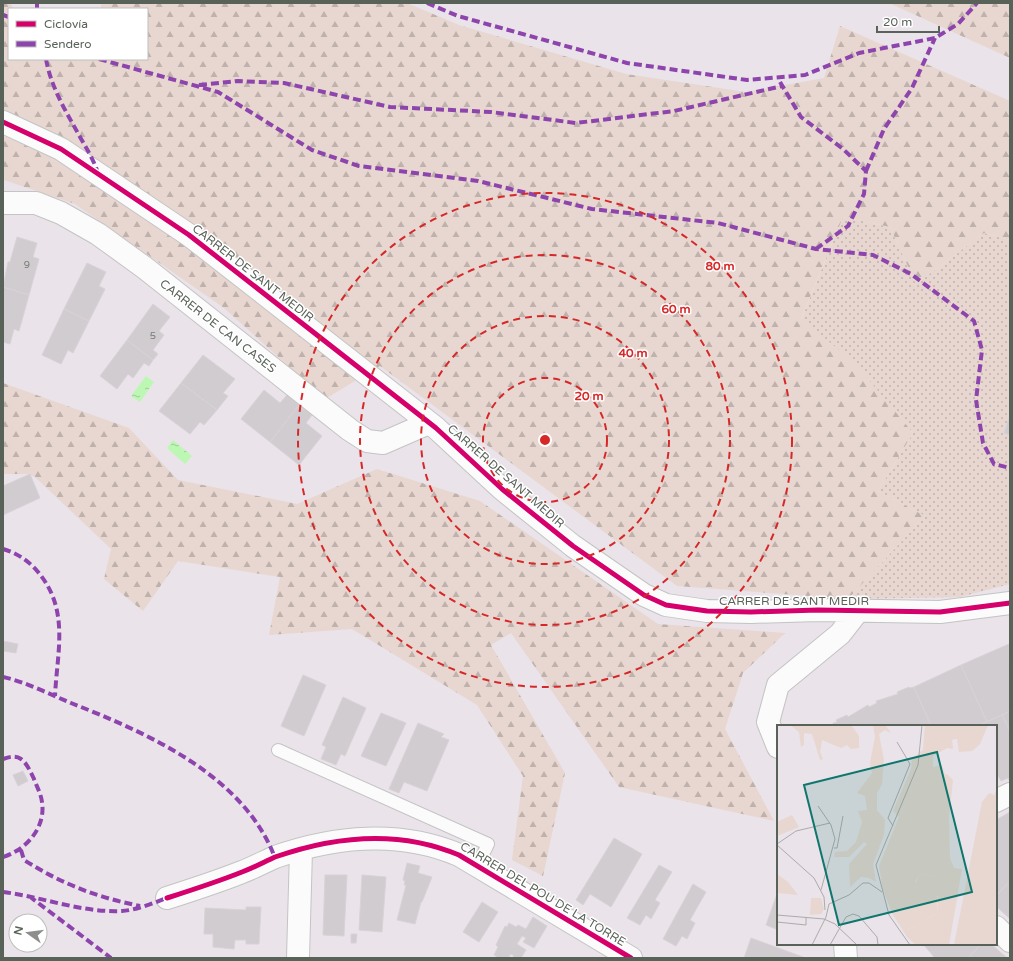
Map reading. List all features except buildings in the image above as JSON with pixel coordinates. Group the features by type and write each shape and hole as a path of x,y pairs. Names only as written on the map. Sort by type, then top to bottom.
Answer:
{"street":[{"name":"CARRER DE SANT MEDIR","path":"3,122 61,149 189,234 428,423 502,489 573,546 644,595 666,605 708,611 940,612 1010,603"},
{"name":"CARRER DE CAN CASES","path":"3,203 36,203 61,214 98,234 145,268 350,430 367,441 383,443 428,423"},
{"path":"777,744 768,722 778,685 840,634 858,611"},
{"path":"997,800 1010,794"},
{"name":"CARRER DEL POU DE LA TORRE","path":"167,898 242,872 275,858 301,850 336,841 365,838 396,838 442,848 478,865 631,958"},
{"path":"298,958 301,850"},
{"path":"997,928 1010,941"},
{"path":"845,945 846,958"}],"lane":[{"path":"278,750 488,844 478,865"}],"green space":[{"path":"3,3 11,3 13,8 8,8 8,60 148,60 148,8 101,8 101,3 407,3 459,25 626,74 746,92 824,78 840,26 1010,101 1010,240 984,233 916,284 890,227 843,217 801,319 854,362 913,433 878,491 925,516 848,599 677,586 380,366 325,399 224,308 75,204 4,180"},
{"path":"889,3 1010,3 1010,58"},
{"path":"843,217 890,227 916,284 984,233 1010,240 1010,584 960,597 848,599 925,516 878,491 913,433 801,320"},
{"path":"3,383 129,428 178,480 297,504 377,469 480,501 658,624 785,633 743,673 725,729 774,821 619,787 511,633 491,645 565,773 543,876 512,860 523,776 477,705 352,629 269,635 280,577 178,561 143,611 104,579 111,549 35,477 29,474 3,474"}],"water":[{"path":"146,376 154,382 140,402 131,396"},
{"path":"173,440 192,456 185,464 167,448"}],"marked path":[{"path":"37,3 37,8"},
{"path":"427,3 458,16 627,63 747,80 805,75 859,53 935,38 958,24 977,3"},
{"path":"3,15 8,17"},
{"path":"866,171 884,129 912,88 935,38"},
{"path":"46,60 51,79 59,98 92,158 98,173"},
{"path":"103,60 218,92 312,150 359,166 478,181 592,209 718,223 816,249 873,255 911,274 974,321 982,350 976,400 983,443 994,464 1010,468"},
{"path":"199,85 238,81 284,83 390,107 491,112 576,123 674,111 782,86"},
{"path":"780,82 801,117 843,149 866,171 864,194 848,226 816,249"},
{"path":"3,549 18,555 27,561 38,572 48,586 54,601 58,616 59,632 55,696"},
{"path":"3,677 29,685 131,728 161,743 190,761 217,780 241,803 260,829 275,858"},
{"path":"3,759 16,757 25,763 32,774 42,802 41,821 33,837 19,849 3,857"},
{"path":"21,850 24,860 66,883 94,894 140,906"},
{"path":"3,892 92,910 107,911 133,909 167,898"},
{"path":"29,896 111,958"}],"cycle path":[{"path":"3,122 61,149 189,235 436,428 502,489 573,546 644,595 666,605 707,611 751,612 818,610 940,612 1010,603"},
{"path":"167,898 233,876 275,857 298,850 321,844 344,841 391,839 437,847 459,855 631,958"}]}
